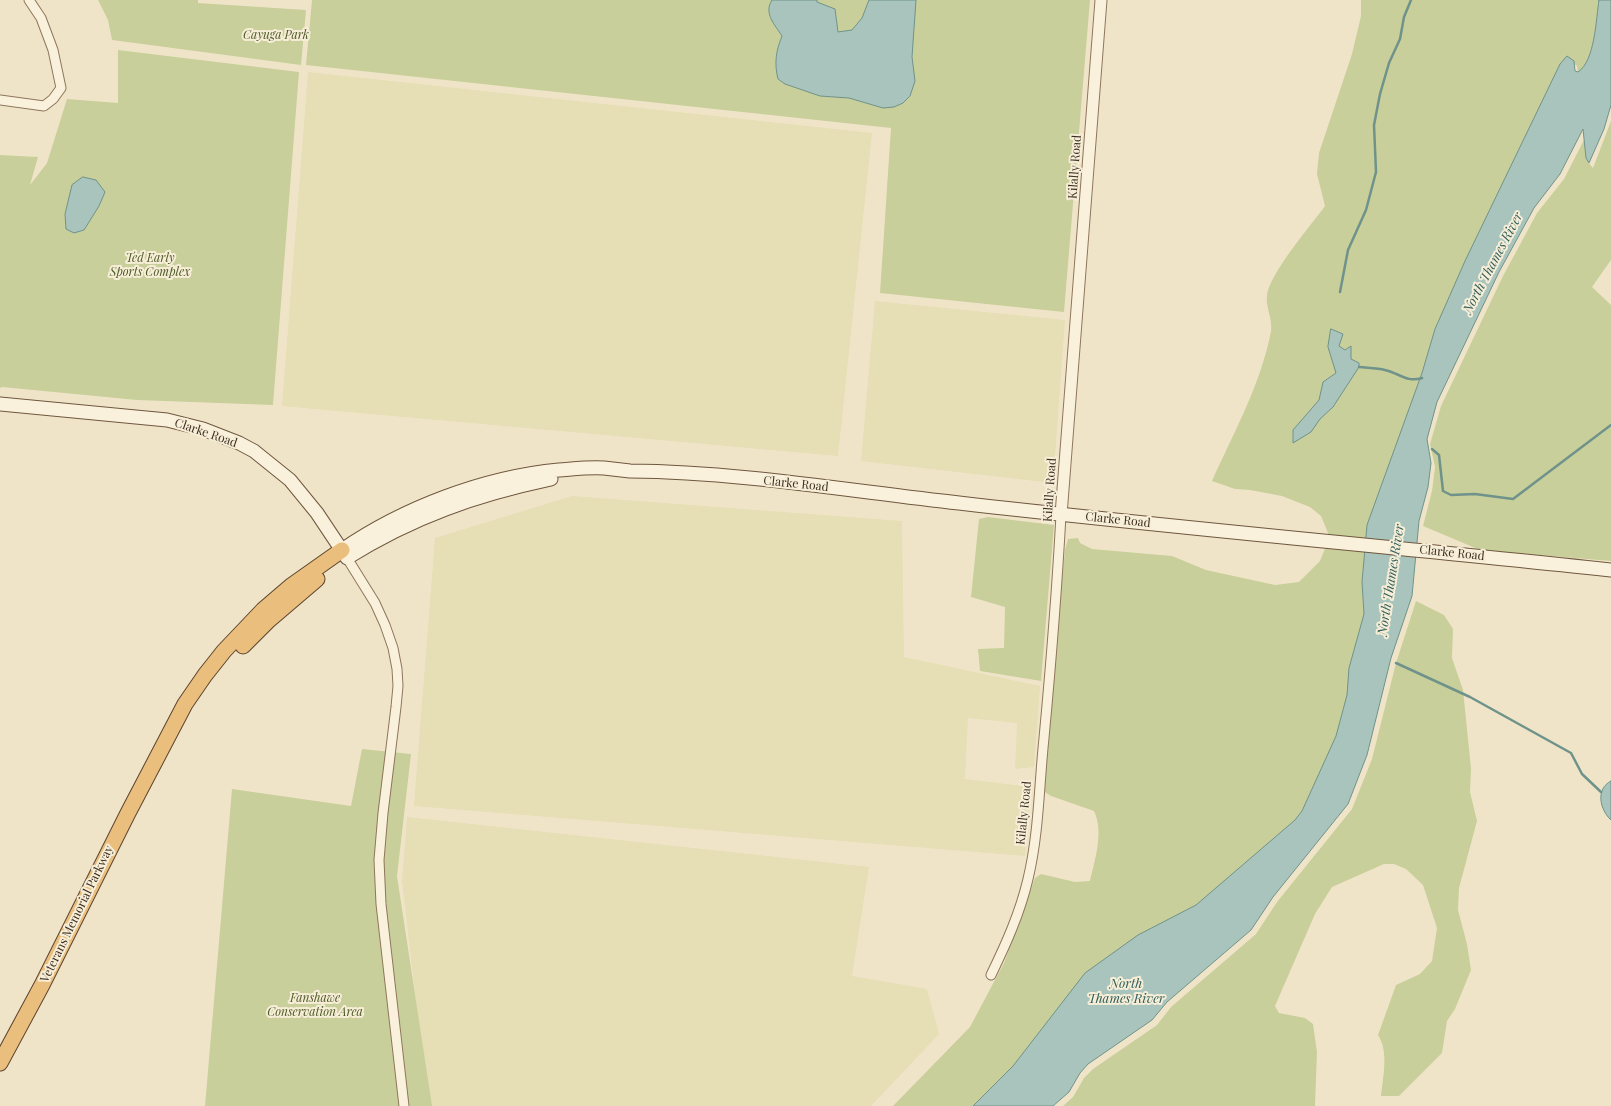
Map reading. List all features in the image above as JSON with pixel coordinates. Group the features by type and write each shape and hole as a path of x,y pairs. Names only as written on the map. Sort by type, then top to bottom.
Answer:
{"highway":[{"name":"Veterans Memorial Parkway","path":"0,1063 42,985 128,813 154,765 165,752 212,681 248,639 344,554"}],"main road":[{"name":"Clarke Road","path":"0,404 167,420 203,429 233,441 254,451 290,480 317,513 344,554 445,508 483,496 559,478 624,470 720,475 1061,515 1294,537 1611,570"}],"street":[{"path":"0,100 44,106 53,99 61,88 53,50 41,18 29,0"},
{"name":"Kilally Road","path":"991,975 1013,929 1022,900 1032,859 1038,806 1054,628 1061,515 1101,0"},
{"path":"344,554 375,603 386,625 393,648 397,669 398,686 379,860 381,904 404,1106"}],"shaded area":[{"path":"308,72 872,133 838,456 282,406"},
{"path":"875,301 1065,320 1053,483 861,461"},
{"path":"572,496 902,521 904,657 1040,686 1034,767 1015,769 1017,723 968,718 965,779 1031,787 1025,856 414,806 435,538"},
{"path":"407,817 869,867 852,976 927,989 939,1034 871,1106 428,1106 402,881"}],"green space":[{"name":"Cayuga Park","path":"98,0 198,0 198,3 306,10 301,65 112,40 108,20"},
{"path":"312,0 1090,0 1064,312 880,293 891,128 306,65"},
{"path":"1361,0 1602,0 1587,72 1578,75 1577,66 1570,60 1467,265 1367,618 1338,740 1305,814 979,1106 893,1106 970,1027 1004,963 1035,878 1041,874 1075,882 1090,881 1098,846 1097,819 1094,811 1051,796 1040,789 1053,697 1051,683 1065,550 1068,539 1078,538 1080,543 1092,549 1172,556 1206,570 1275,585 1299,582 1320,561 1326,546 1328,533 1321,516 1310,507 1282,496 1250,490 1235,489 1212,481 1246,408 1261,370 1271,331 1271,322 1267,304 1267,295 1270,286 1275,274 1283,262 1325,206 1317,174 1319,153 1352,54 1361,16"},
{"name":"Ted Early Sports Complex","path":"118,50 299,72 273,405 137,400 0,388 0,155 38,157 30,185 47,163 67,99 118,103"},
{"path":"1611,121 1611,260 1592,287 1611,305 1611,561 1480,550 1423,526 1432,491 1435,467 1430,444 1441,406 1503,276 1537,213 1564,179 1587,134 1588,162 1593,168"},
{"path":"988,517 1054,525 1041,681 980,671 978,649 1004,648 1005,607 971,597 979,519"},
{"path":"1416,601 1444,615 1453,629 1452,658 1463,690 1471,768 1470,792 1477,821 1459,888 1458,910 1467,944 1471,970 1455,1009 1447,1021 1442,1053 1399,1096 1381,1096 1384,1073 1384,1057 1378,1035 1396,985 1420,974 1432,961 1437,928 1423,885 1406,869 1394,864 1384,864 1332,887 1315,914 1275,1006 1279,1013 1305,1018 1313,1024 1317,1052 1315,1106 1063,1106 1073,1097 1084,1078 1093,1069 1157,1025 1171,1007 1256,934 1277,902 1352,809 1372,759 1396,663"},
{"name":"Fanshawe Conservation Area","path":"362,749 411,754 397,876 432,1106 205,1106 232,789 351,806"}],"water":[{"path":"772,0 817,0 817,2 835,9 838,32 852,30 862,18 869,0 916,0 912,57 915,81 910,96 903,103 894,107 883,108 849,98 820,96 785,84 778,79 776,68 776,57 782,36 769,14"},
{"name":"North Thames River","path":"1599,0 1611,0 1611,105 1604,129 1589,163 1586,158 1583,129 1560,174 1534,208 1499,272 1437,402 1427,439 1431,463 1428,487 1419,521 1412,596 1391,658 1367,755 1348,804 1273,897 1251,930 1167,1002 1152,1020 1088,1064 1080,1073 1069,1092 1053,1106 973,1106 1013,1066 1085,973 1138,935 1196,905 1295,820 1302,811 1336,736 1347,695 1349,668 1364,614 1362,582 1367,525 1422,373 1435,329 1465,261 1560,64 1567,56 1574,61 1575,71 1578,72 1584,67 1588,59 1594,39"},
{"path":"83,177 96,180 105,192 99,206 84,230 74,233 66,229 65,214 72,185"},
{"path":"1331,329 1343,334 1339,346 1345,350 1351,346 1351,359 1359,363 1359,367 1333,407 1320,419 1311,432 1293,443 1293,430 1319,400 1323,382 1336,373 1328,347"},
{"path":"1611,781 1611,820 1604,811 1601,794 1606,785"}],"waterway":[{"path":"1340,292 1348,250 1366,210 1376,172 1374,125 1380,94 1389,63 1400,39 1404,17 1411,0"},
{"path":"1359,367 1390,371 1412,379 1422,378"},
{"path":"1432,449 1439,455 1443,491 1451,495 1475,494 1513,499 1611,425"},
{"path":"1396,663 1470,697 1571,753 1582,774 1601,792"}]}
